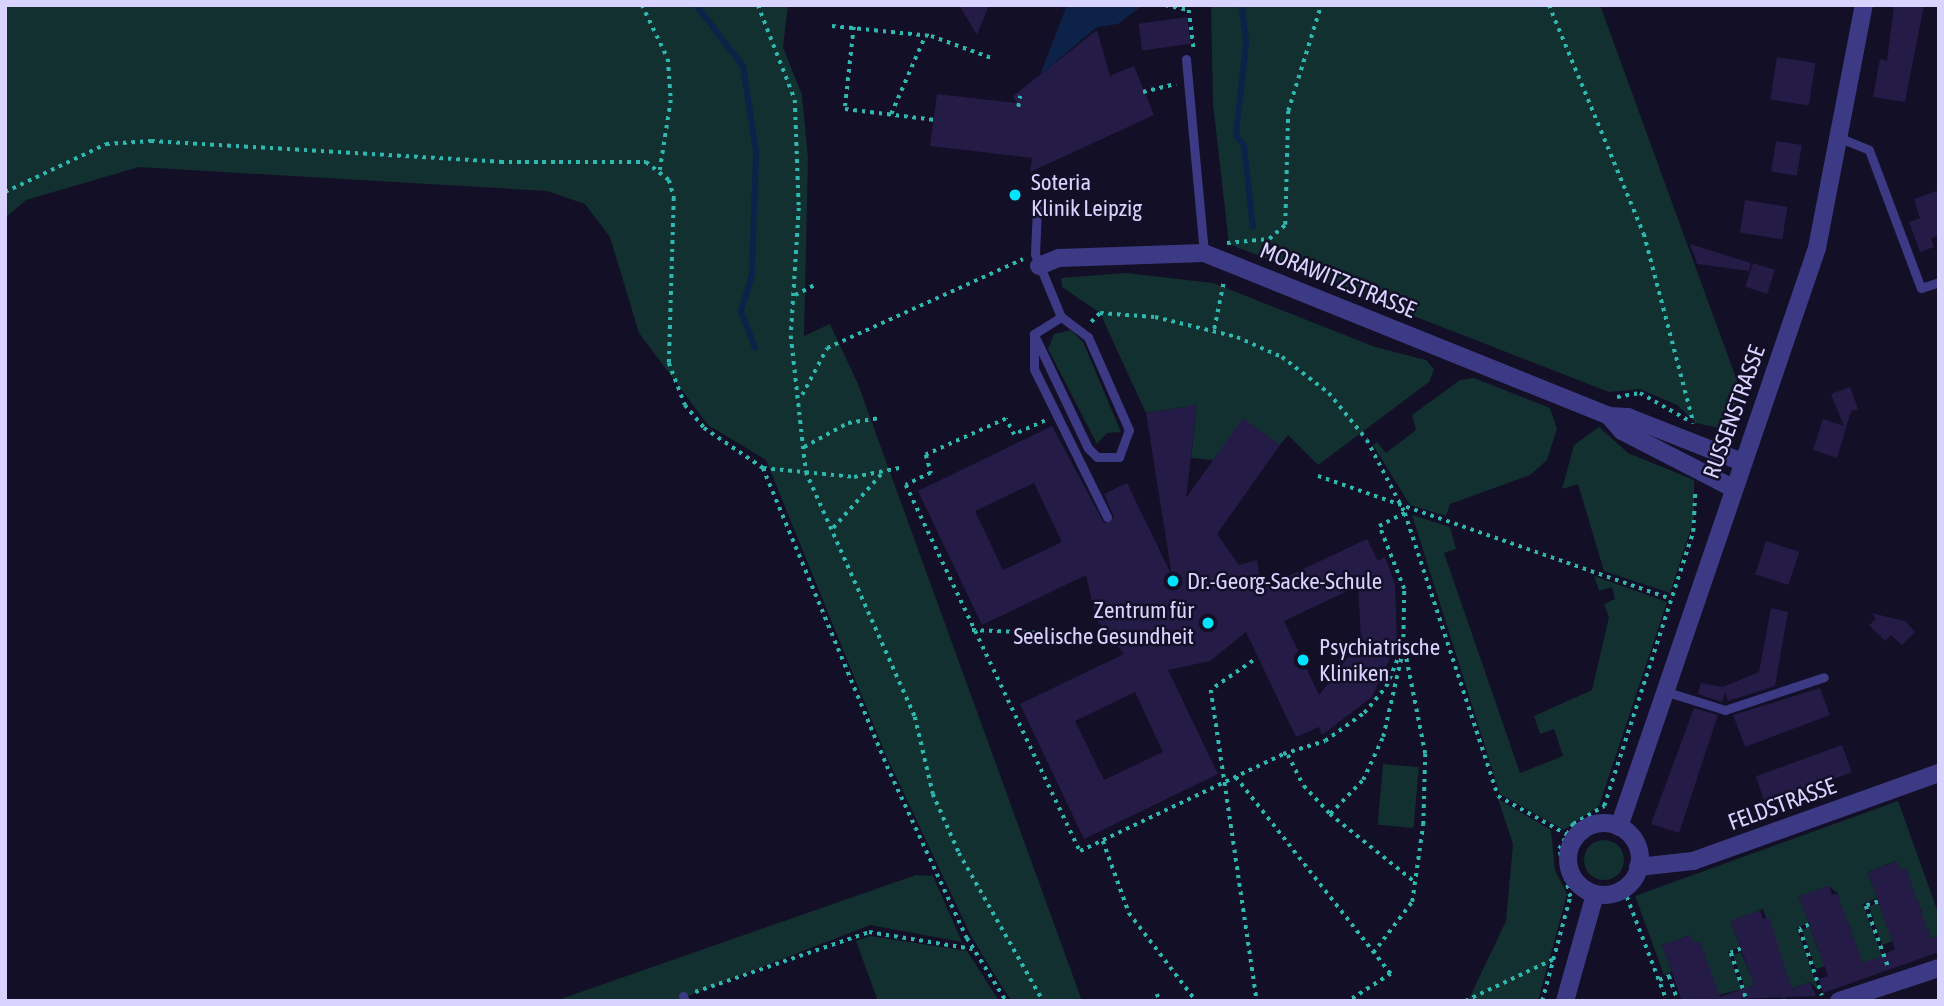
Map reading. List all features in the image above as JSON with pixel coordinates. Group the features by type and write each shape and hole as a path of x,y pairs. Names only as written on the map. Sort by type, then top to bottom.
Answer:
{"street":[{"name":"RUSSENSTRASSE","path":"1619,827 1817,248 1864,5"},
{"name":"MORAWITZSTRASSE","path":"1037,260 1225,254 1609,416 1638,420 1742,462"},
{"name":"MORAWITZSTRASSE","path":"1609,416 1622,431 1733,488"},
{"name":"FELDSTRASSE","path":"1638,867 1693,861 1939,773"},
{"path":"1595,825 1619,827 1637,847 1638,867 1624,889 1595,894 1570,872 1570,836 1595,825"},
{"path":"1565,1001 1595,894"},
{"path":"1839,1001 1935,968"}],"lane":[{"path":"1186,59 1203,253"},
{"path":"1840,138 1869,150 1921,288 1939,282"},
{"path":"1034,334 1088,448 1107,459 1119,457 1129,430 1083,330 1061,317 1037,260 1037,208"},
{"path":"1034,334 1061,317"},
{"path":"1034,334 1034,369 1107,516"},
{"path":"1667,692 1725,710 1824,677"}],"path":[{"path":"642,5 668,60 671,100 660,170 674,198 674,382 704,428 763,468 855,477 899,468"},
{"path":"758,5 795,100 795,295 791,337 802,398 806,472 915,717 933,794 959,853 1043,1001"},
{"path":"1165,5 1189,10 1195,58 1186,59"},
{"path":"1214,329 1225,254 1235,239 1269,239 1285,225 1288,111 1321,5"},
{"path":"1549,5 1648,245 1694,426"},
{"path":"832,26 925,35 991,58"},
{"path":"854,27 845,109 935,120"},
{"path":"891,114 925,35"},
{"path":"1143,92 1188,83"},
{"path":"1018,107 1020,96"},
{"path":"5,192 106,144 151,141 499,162 625,161 660,170"},
{"path":"802,398 827,348 1037,260"},
{"path":"795,295 817,284"},
{"path":"1083,330 1100,313 1214,329 1282,357 1329,393 1367,440 1405,513 1498,796 1570,836"},
{"path":"1056,416 1014,435 1006,419 926,455 931,473 906,485 972,629 1080,851 1236,777 1335,736 1364,713 1386,687 1403,646"},
{"path":"804,447 848,423 880,418"},
{"path":"763,468 887,766 974,949 1006,1001"},
{"path":"833,528 884,471"},
{"path":"1318,476 1671,599"},
{"path":"1542,1001 1570,897 1558,865 1570,836 1604,806 1696,519 1695,493"},
{"path":"1330,814 1363,780 1383,737 1403,646 1404,589 1379,526 1405,513"},
{"path":"972,629 1065,634"},
{"path":"1373,953 1412,902 1416,883 1424,754 1403,646"},
{"path":"1253,661 1212,690 1257,1001"},
{"path":"1288,755 1304,786 1330,814 1416,883"},
{"path":"1236,777 1391,974 1349,1001"},
{"path":"1103,841 1129,913 1196,1001"},
{"path":"1624,889 1667,1001"},
{"path":"1878,902 1866,906 1893,981"},
{"path":"1809,925 1800,929 1824,1001"},
{"path":"684,998 869,932 974,949"},
{"path":"1741,949 1731,953 1747,1001"},
{"path":"1465,1001 1554,959"},
{"path":"1659,980 1671,976 1678,1001"},
{"path":"1157,994 1160,1001"}],"green space":[{"path":"5,5 788,5 783,47 802,95 808,158 804,336 830,324 858,384 1082,1001 1012,1001 1000,984 970,934 885,753 766,460 708,425 639,333 610,237 585,204 547,191 139,167 26,200 5,218"},
{"path":"1211,5 1600,5 1744,400 1728,430 1696,423 1677,405 1640,389 1609,392 1229,244 1213,104"},
{"path":"1126,273 1213,283 1375,347 1426,360 1434,369 1429,382 1318,465 1288,435 1280,445 1213,460 1191,458 1197,405 1146,413 1100,313 1062,287 1061,278"},
{"path":"1071,330 1083,342 1121,432 1107,433 1097,444 1048,349 1054,334"},
{"path":"1474,378 1550,408 1557,429 1547,460 1530,475 1450,504 1446,516 1410,505 1373,445 1377,442 1386,453 1416,430 1412,415 1460,380"},
{"path":"1599,427 1628,453 1694,480 1694,519 1670,593 1604,571 1578,484 1562,489 1574,445"},
{"path":"1412,515 1450,527 1456,549 1444,553 1520,773 1563,756 1554,729 1540,734 1534,716 1592,690 1609,617 1604,604 1615,599 1612,587 1599,591 1594,576 1667,602 1599,806 1564,830 1500,794"},
{"path":"1383,764 1419,767 1414,828 1378,825"},
{"path":"1498,799 1551,830 1555,870 1567,894 1538,1001 1468,1001 1506,921 1513,844"},
{"path":"1898,801 1939,915 1939,936 1918,944 1908,936 1882,945 1869,906 1879,903 1887,927 1922,912 1917,899 1911,901 1906,868 1900,870 1896,861 1868,872 1877,898 1863,904 1886,967 1852,968 1842,960 1816,969 1802,930 1810,927 1819,952 1853,937 1849,924 1842,926 1838,893 1828,886 1799,897 1809,923 1797,928 1819,991 1810,982 1783,992 1786,1001 1779,994 1747,993 1733,955 1741,952 1751,976 1782,962 1763,909 1731,921 1740,947 1728,952 1746,1001 1738,990 1696,1001 1691,935 1662,945 1672,972 1664,975 1635,896"},
{"path":"1604,840 1612,841 1618,846 1623,852 1623,868 1618,874 1612,879 1604,880 1596,879 1590,874 1585,868 1584,860 1585,852 1590,846 1596,841"},
{"path":"916,875 933,876 962,942 870,925 675,1001 555,1001"},
{"path":"870,936 967,951 999,1001 878,1001 856,941"}],"water":[{"path":"1067,5 1143,5 1118,24 1097,27 1040,75"}],"building":[{"path":"959,5 989,5 977,35"},
{"path":"1894,5 1924,5 1905,102 1873,97 1880,59 1887,61"},
{"path":"1187,17 1191,44 1142,51 1138,24"},
{"name":"Soteria Klinik Leipzig","path":"1097,30 1110,76 1134,66 1154,115 1030,172 1032,158 930,146 937,94 1017,103 1013,96"},
{"path":"1777,57 1816,63 1809,106 1770,99"},
{"path":"1776,141 1802,145 1797,176 1771,172"},
{"path":"1939,190 1939,235 1931,238 1934,247 1920,252 1909,222 1920,218 1914,199"},
{"path":"1745,200 1787,207 1782,239 1740,233"},
{"path":"1690,244 1751,263 1749,271 1697,264"},
{"path":"1753,263 1775,270 1767,294 1745,287"},
{"path":"1850,387 1858,409 1851,411 1837,458 1813,450 1823,419 1844,426 1831,394"},
{"name":"Zentrum für Seelische Gesundheit","path":"1197,405 1186,498 1243,418 1280,445 1217,534 1239,565 1257,560 1261,589 1367,539 1378,561 1385,557 1395,584 1397,643 1372,697 1322,735 1319,727 1296,737 1246,632 1210,661 1168,670 1218,774 1084,839 1020,704 1124,654 1096,619 1086,575 982,625 918,491 1052,426 1104,523 1114,517 1104,494 1127,483 1172,576 1146,413","holes":["1034,483 1062,542 1003,570 975,511","1358,586 1361,640 1319,695 1284,621","1135,692 1163,752 1104,780 1075,721"]},
{"path":"1766,541 1799,552 1788,585 1755,574"},
{"path":"1771,608 1788,612 1775,686 1728,701 1725,692 1722,702 1698,694 1701,683 1723,687 1759,672"},
{"path":"1871,613 1905,621 1915,632 1902,645 1891,635 1885,641 1869,625 1876,619"},
{"path":"1820,688 1830,715 1745,747 1733,715"},
{"path":"1694,708 1718,715 1679,833 1651,824"},
{"path":"1842,745 1852,772 1765,804 1756,776"},
{"path":"1897,861 1900,870 1906,868 1931,939 1939,936 1939,952 1823,993 1819,979 1828,976 1799,896 1829,886 1832,895 1837,893 1863,963 1895,949 1868,872"},
{"path":"1760,910 1763,919 1769,917 1792,989 1810,982 1816,996 1682,1001 1662,945 1691,935 1694,943 1700,941 1720,997 1754,985 1731,921"}],"waterway":[{"path":"696,5 743,66 756,152 752,275 741,311 755,347"},
{"path":"1242,5 1246,44 1236,135 1244,146 1253,227"}],"place":[{"name":"Soteria Klinik Leipzig","path":"1015,195"},
{"name":"Dr.-Georg-Sacke-Schule","path":"1173,581"},
{"name":"Zentrum für Seelische Gesundheit","path":"1208,623"},
{"name":"Psychiatrische Kliniken","path":"1303,660"}]}
